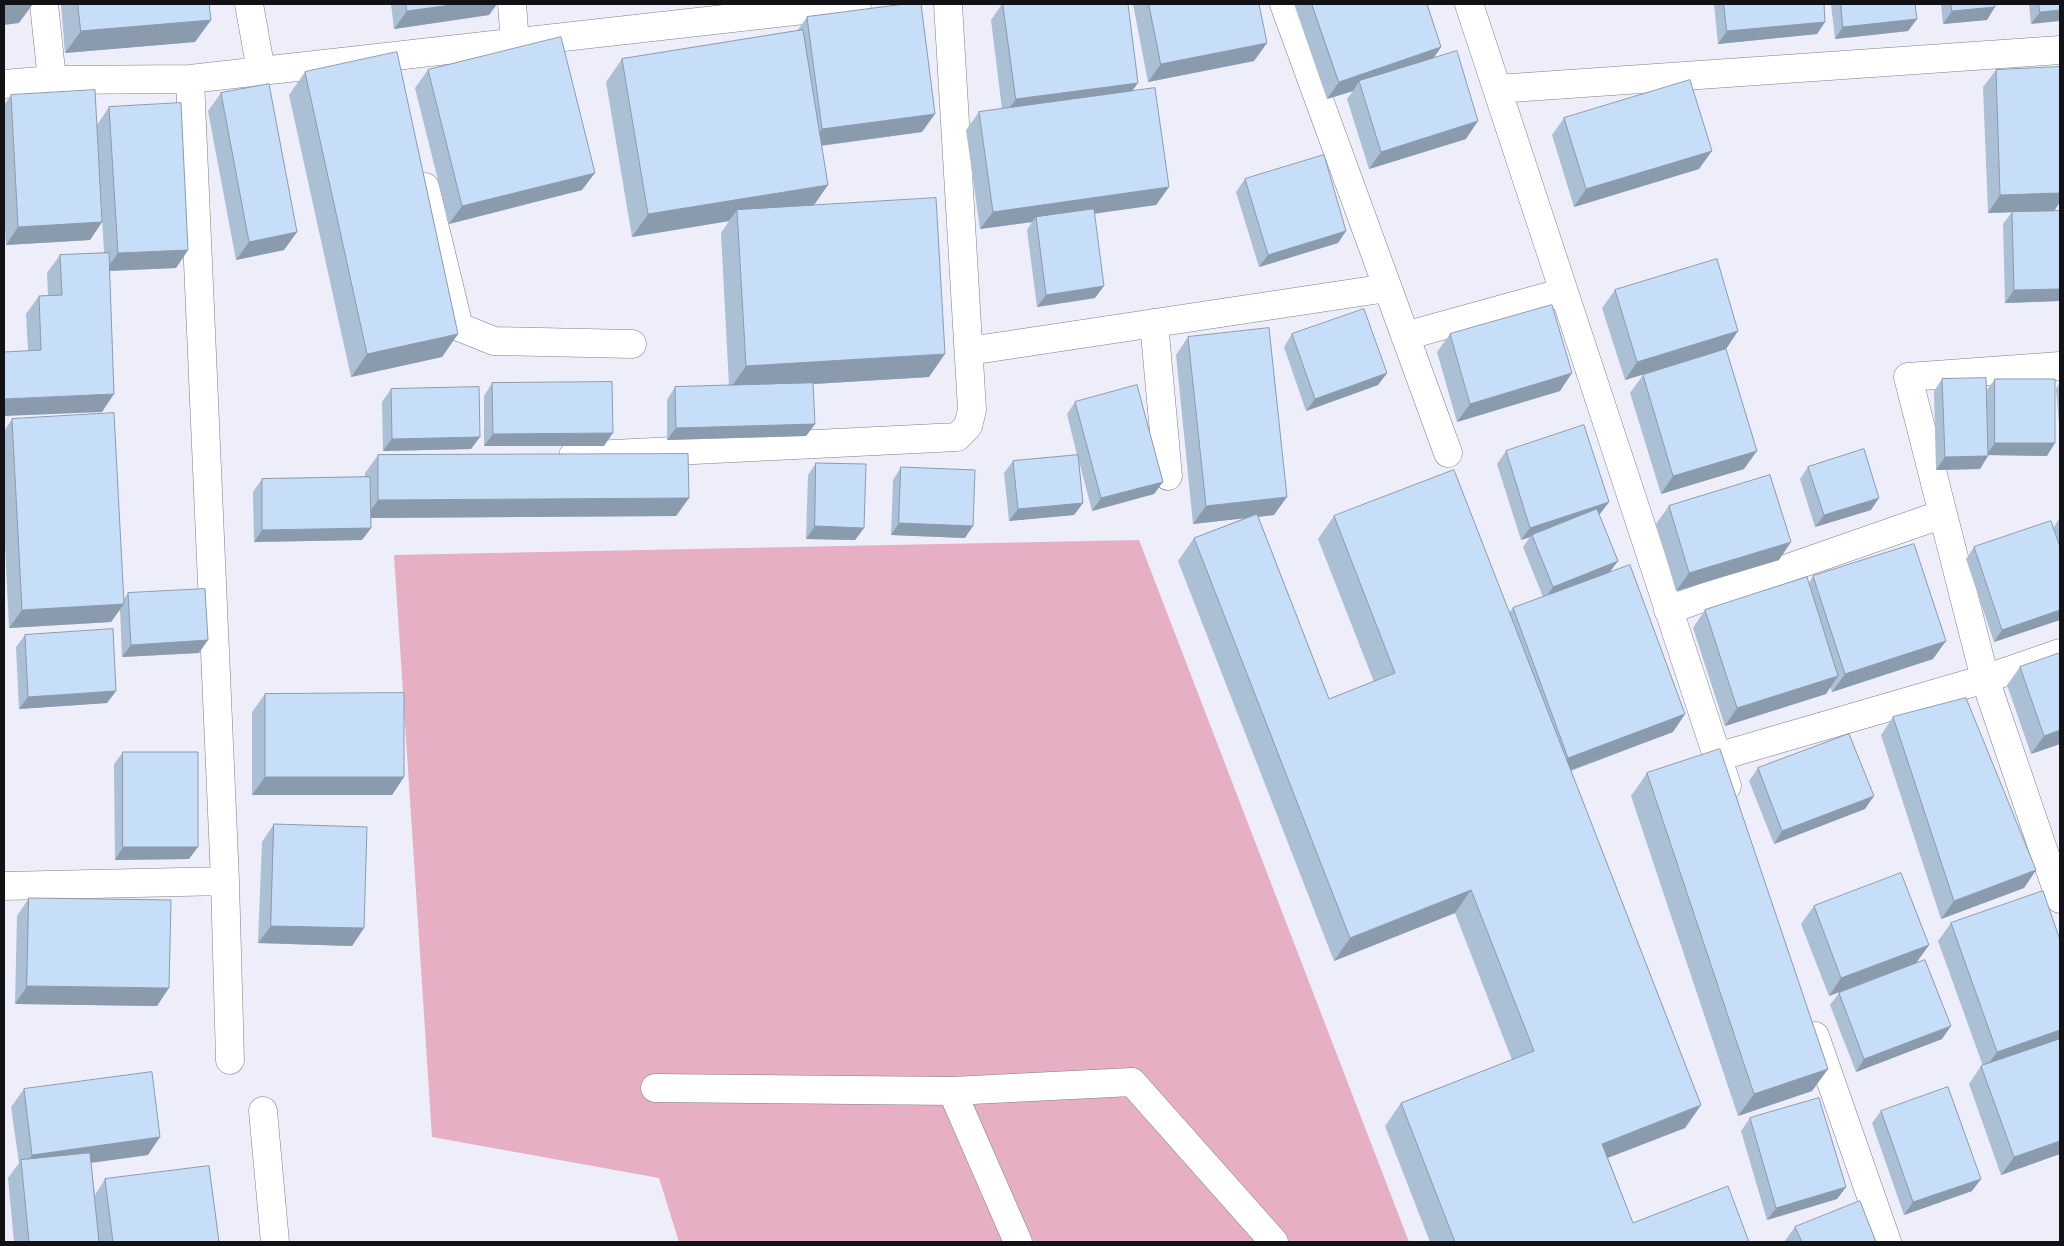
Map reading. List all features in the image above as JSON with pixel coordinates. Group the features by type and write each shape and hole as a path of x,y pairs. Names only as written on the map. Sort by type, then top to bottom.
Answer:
{"street":[{"path":"44,4 52,80"},
{"path":"249,4 261,71"},
{"path":"512,4 515,43"},
{"path":"4,84 52,80 190,79 515,43 804,7 857,4"},
{"path":"553,458 958,437 968,426 972,410 948,4"},
{"path":"1284,4 1448,453"},
{"path":"1469,4 1736,813"},
{"path":"1497,89 2060,50"},
{"path":"393,56 400,84"},
{"path":"190,79 225,881 230,1060"},
{"path":"418,158 460,327 494,341 632,344"},
{"path":"969,351 1387,288"},
{"path":"1405,336 1564,292"},
{"path":"1154,323 1168,476"},
{"path":"2060,366 1908,377 1985,679 2060,898"},
{"path":"1668,610 1943,514"},
{"path":"1717,757 1985,679 2060,653"},
{"path":"4,886 225,881"},
{"path":"1805,1009 1887,1242"},
{"path":"656,1088 952,1091 1132,1082 1274,1242"},
{"path":"952,1091 1018,1242"},
{"path":"263,1111 274,1242"}],"shaded area":[{"path":"1139,540 1409,1242 679,1242 659,1178 432,1137 394,555"}],"building":[{"path":"78,4 209,4 211,20 81,31"},
{"path":"406,4 459,4 407,11"},
{"path":"905,4 921,4 935,114 822,129 807,17"},
{"path":"1003,4 1128,4 1138,83 1016,99"},
{"path":"1149,4 1259,4 1267,43 1161,64"},
{"path":"1312,4 1427,4 1441,47 1339,82"},
{"path":"1724,4 1824,4 1825,22 1727,31"},
{"path":"1841,4 1915,4 1917,19 1843,27"},
{"path":"1951,4 1995,4 1995,7 1952,11"},
{"path":"2039,4 2060,4 2060,10 2040,12"},
{"path":"803,30 828,185 648,214 622,59"},
{"path":"561,37 595,173 462,206 428,70"},
{"path":"1457,51 1478,121 1381,152 1359,81"},
{"path":"397,52 458,334 367,354 305,72"},
{"path":"2060,67 2060,193 2000,195 1996,70"},
{"path":"1690,80 1712,151 1586,189 1564,118"},
{"path":"269,84 297,232 249,242 221,93"},
{"path":"1155,88 1169,187 993,212 979,112"},
{"path":"95,90 102,222 18,227 11,95"},
{"path":"181,103 188,250 118,253 109,107"},
{"path":"1324,155 1346,231 1268,255 1245,179"},
{"path":"936,198 945,354 746,366 737,210"},
{"path":"1094,209 1104,286 1046,295 1036,217"},
{"path":"2060,211 2060,289 2014,290 2012,212"},
{"path":"109,253 114,394 4,399 4,352 41,350 39,296 62,295 60,255"},
{"path":"1717,259 1738,331 1637,362 1615,290"},
{"path":"1552,305 1572,373 1470,404 1450,334"},
{"path":"1364,309 1387,373 1315,399 1292,334"},
{"path":"1269,328 1287,497 1206,506 1188,337"},
{"path":"1726,349 1757,451 1673,476 1643,375"},
{"path":"1986,378 1988,456 1945,457 1942,379"},
{"path":"1995,379 2055,379 2055,443 1995,443"},
{"path":"612,382 613,433 493,434 492,383"},
{"path":"813,383 815,424 676,428 675,387"},
{"path":"1137,385 1163,482 1101,498 1075,402"},
{"path":"479,387 480,437 392,439 391,389"},
{"path":"114,413 124,604 22,610 12,419"},
{"path":"1584,425 1609,502 1530,528 1506,451"},
{"path":"1864,449 1879,498 1824,515 1808,467"},
{"path":"688,454 689,498 378,500 378,455"},
{"path":"1078,455 1083,503 1018,509 1013,461"},
{"path":"816,463 866,464 864,528 815,526"},
{"path":"901,467 975,470 973,526 899,523"},
{"path":"1454,470 1701,1105 1602,1144 1633,1223 1728,1186 1749,1242 1455,1242 1401,1103 1534,1051 1471,890 1350,938 1194,538 1257,514 1329,699 1395,673 1334,516"},
{"path":"1770,475 1791,542 1689,573 1669,506"},
{"path":"370,477 371,528 262,530 262,479"},
{"path":"1597,509 1618,561 1553,587 1532,535"},
{"path":"2051,521 2060,547 2060,610 2002,630 1974,547"},
{"path":"1914,544 1946,641 1845,674 1813,576"},
{"path":"1630,565 1685,714 1568,758 1513,608"},
{"path":"1807,577 1838,676 1737,708 1705,610"},
{"path":"205,589 208,640 131,645 128,593"},
{"path":"113,629 116,691 28,697 25,635"},
{"path":"2060,653 2060,730 2044,736 2020,667"},
{"path":"404,693 404,777 265,777 265,694"},
{"path":"1966,698 2036,870 1954,901 1893,717"},
{"path":"1849,734 1874,796 1782,831 1758,768"},
{"path":"1720,749 1828,1069 1754,1094 1647,773"},
{"path":"123,752 198,752 198,847 123,847"},
{"path":"274,824 367,827 364,928 271,926"},
{"path":"1901,873 1929,945 1841,978 1814,906"},
{"path":"2043,891 2060,940 2060,1030 1997,1052 1951,923"},
{"path":"29,898 171,900 169,988 27,986"},
{"path":"1925,960 1951,1026 1864,1059 1839,993"},
{"path":"2060,1039 2060,1141 2014,1157 1981,1066"},
{"path":"152,1072 160,1137 32,1155 24,1089"},
{"path":"1948,1087 1981,1179 1913,1202 1881,1111"},
{"path":"1819,1098 1846,1187 1776,1208 1750,1118"},
{"path":"90,1153 99,1242 29,1242 21,1160"},
{"path":"209,1166 219,1242 113,1242 105,1179"},
{"path":"1860,1201 1876,1242 1802,1242 1795,1227"}]}
